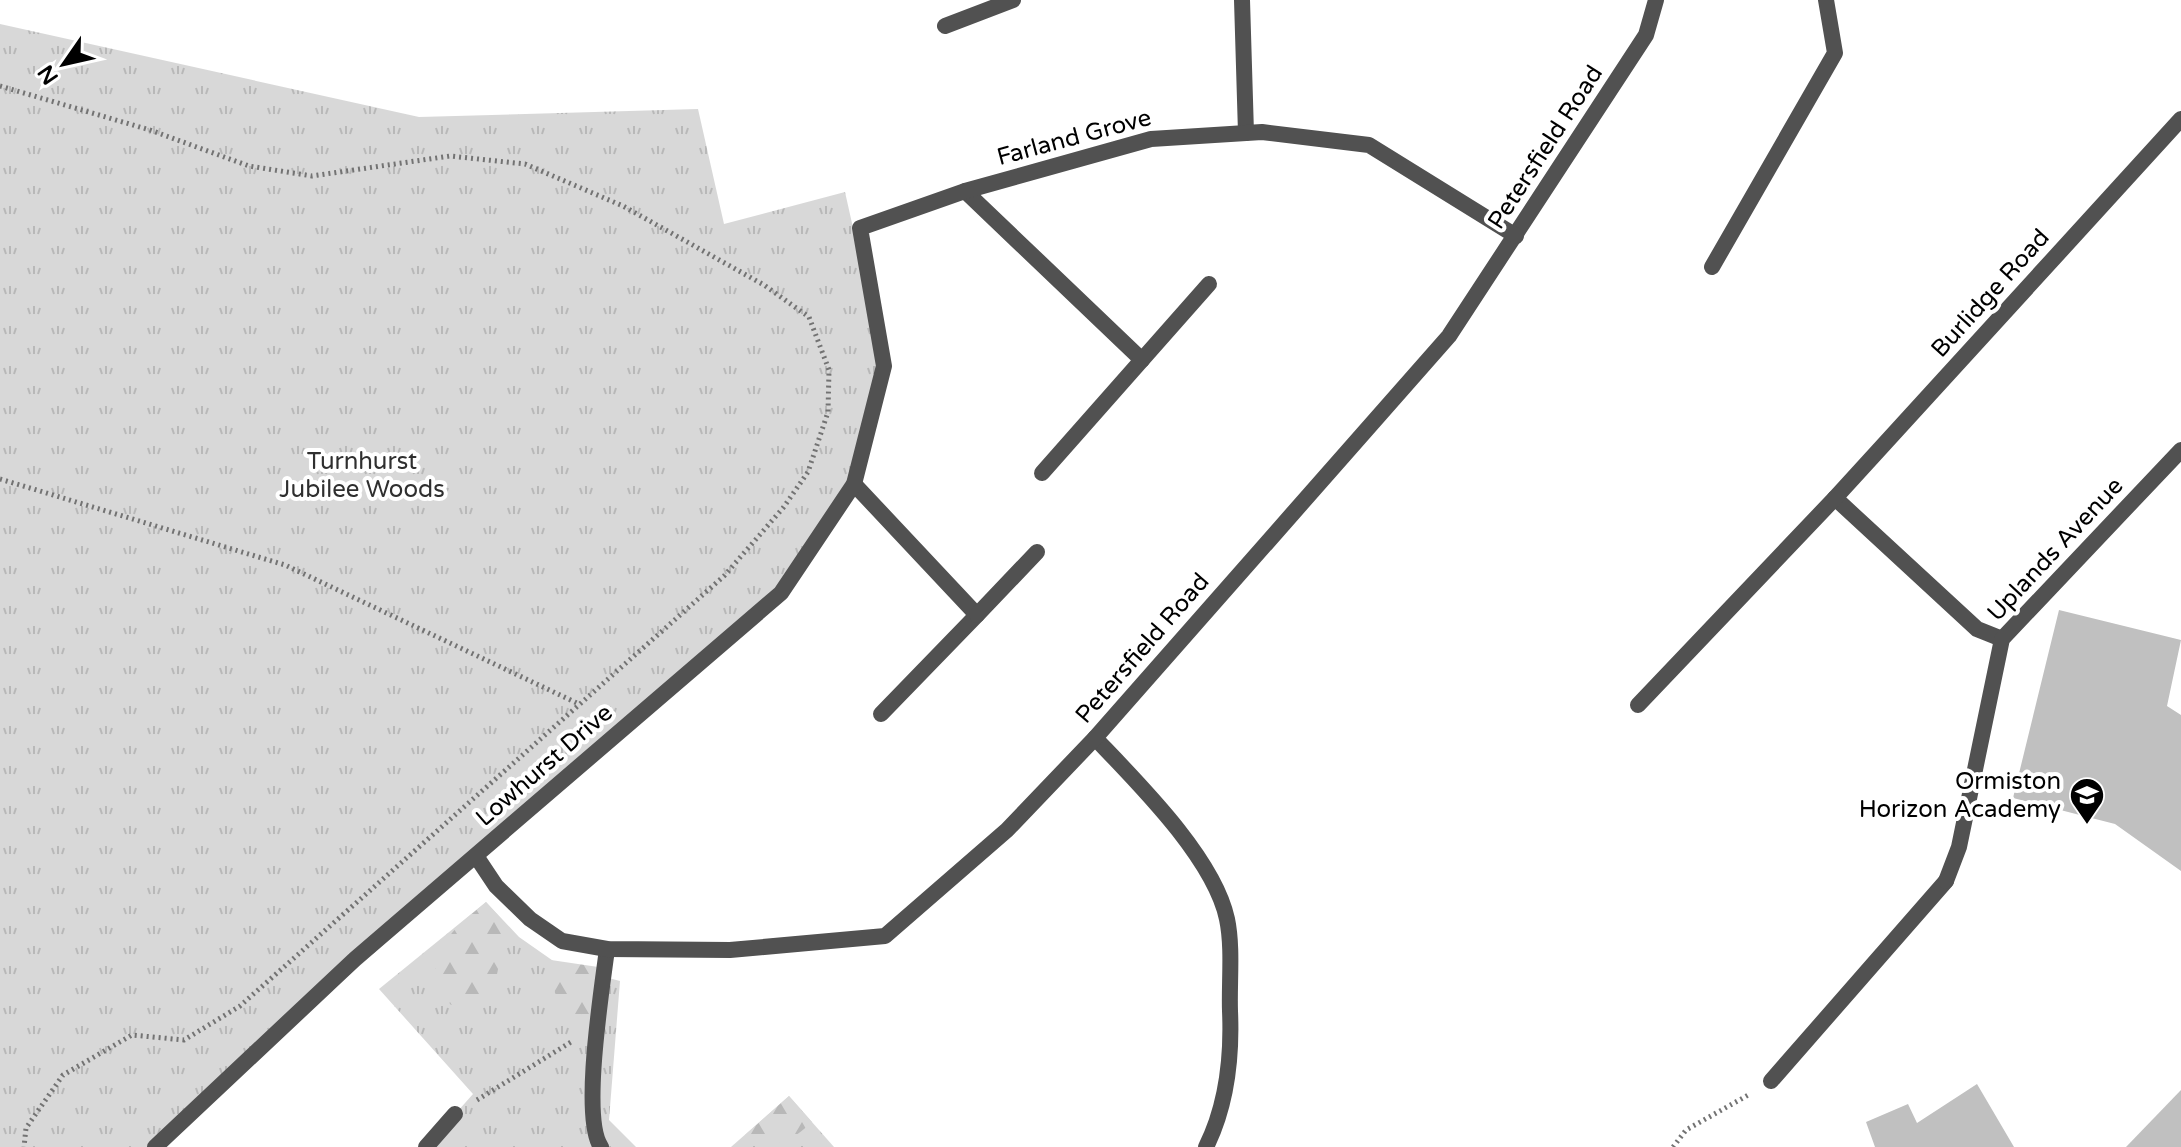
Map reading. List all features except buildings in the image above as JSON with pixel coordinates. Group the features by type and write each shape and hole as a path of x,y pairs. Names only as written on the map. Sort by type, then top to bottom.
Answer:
{"street":[{"path":"945,26 1013,0"},
{"path":"1242,0 1246,133"},
{"name":"Petersfield Road","path":"476,856 496,886 530,919 562,941 607,949 730,950 885,936 1007,830 1095,738 1449,336 1646,35 1656,0"},
{"path":"1712,267 1835,53 1826,0"},
{"name":"Burlidge Road","path":"1638,705 1835,498 2181,119"},
{"name":"Farland Grove","path":"884,366 860,228 965,191 1151,139 1246,133 1369,145 1516,236"},
{"path":"965,191 1142,360"},
{"path":"1042,473 1209,284"},
{"name":"Lowhurst Drive","path":"155,1147 355,959 781,593 854,484 884,366"},
{"name":"Uplands Avenue","path":"1771,1081 1946,881 1959,847 2002,639 2181,450"},
{"path":"854,484 977,615"},
{"path":"1835,498 1977,629 2002,639"},
{"path":"881,714 1037,552"},
{"path":"1095,738 1178,830 1206,872 1227,918 1232,1054 1217,1126 1206,1147"},
{"path":"601,1147 594,1137 592,1109 607,949"},
{"path":"426,1147 455,1114"}],"path":[{"path":"0,86 150,130 249,166 312,176 450,156 525,164 623,206 764,285 809,317 829,370 828,412 808,472 783,508 724,576 240,1006 184,1040 132,1035 63,1075 26,1128 24,1147"},
{"path":"0,479 285,565 579,705"},
{"path":"455,1114 599,1025"},
{"path":"1673,1147 1686,1130 1771,1081"}],"green space":[{"name":"Turnhurst Jubilee Woods","path":"0,24 419,117 698,109 724,224 845,192 884,366 854,484 781,593 155,1147 0,1147"},
{"path":"486,902 519,937 559,965 620,981 609,1120 636,1147 426,1147 473,1094 379,989"},
{"path":"486,902 504,922 496,977 492,988 483,996 451,1005 433,983 439,956 449,936"},
{"path":"551,960 605,968 592,1015 569,1014 555,993"},
{"path":"789,1096 834,1147 731,1147"},
{"path":"789,1096 812,1122 795,1136 780,1142 745,1135"}],"place":[{"name":"Ormiston Horizon Academy","path":"2087,826"}]}
